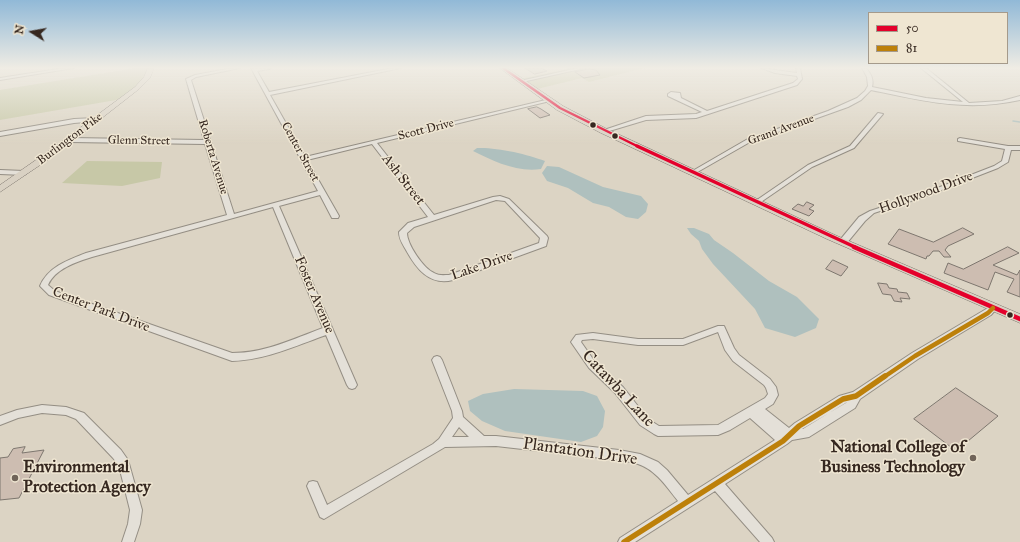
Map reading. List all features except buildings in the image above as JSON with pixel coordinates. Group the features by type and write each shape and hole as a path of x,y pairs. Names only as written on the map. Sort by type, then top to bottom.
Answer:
{"main road":[{"name":"Burlington Pike","path":"0,189 70,140 130,93"},
{"path":"538,93 577,117 604,131 756,203 1020,319"}],"street":[{"name":"Roberta Avenue","path":"193,93 231,216"},
{"path":"604,131 646,118 688,117 765,93"},
{"name":"Grand Avenue","path":"692,173 749,141 852,103 865,93"},
{"path":"895,93 932,101 967,103 996,104 1019,99"},
{"path":"955,93 967,103"},
{"name":"Center Street","path":"267,94 335,216"},
{"path":"677,98 706,112"},
{"name":"Scott Drive","path":"304,160 548,100"},
{"path":"756,203 810,166 852,148 880,114"},
{"path":"0,134 74,121 95,120"},
{"name":"Glenn Street","path":"70,140 208,142"},
{"path":"960,140 1008,148 1020,148"},
{"name":"Ash Street","path":"374,142 432,218"},
{"name":"Hollywood Drive","path":"843,242 862,219 872,212 924,196 996,167 1005,162 1008,148"},
{"path":"0,172 24,173"},
{"name":"Center Park Drive","path":"322,192 89,255 56,271 48,278 44,286 52,293 232,357 246,357 260,354 329,330"},
{"name":"Lake Drive","path":"495,198 500,198 507,200 544,238 544,242 540,246 450,278 435,278 425,272 403,235 405,230 411,225 432,218 495,198"},
{"name":"Foster Avenue","path":"275,204 352,385"},
{"path":"624,542 787,438 805,434 851,405 856,396 915,356 988,313 993,308"},
{"name":"Catawba Lane","path":"721,328 736,358 771,387 773,395 772,398 754,410 726,427 712,431 663,431 652,428 644,422 620,390 592,365 577,344 576,340 581,336 588,336 638,342 683,342 721,328"},
{"path":"437,360 457,411 458,419 480,440"},
{"path":"0,421 18,414 42,410 58,410 80,416 117,454 124,464 136,510 134,524 128,542"},
{"path":"754,410 787,438"},
{"path":"313,486 324,513 437,447 443,442 458,419"},
{"name":"Plantation Drive","path":"443,442 480,440 496,441 640,459 654,466 663,474 687,502"},
{"path":"716,484 768,542"}],"green space":[{"path":"0,93 128,93 122,99 0,120"},
{"path":"87,161 162,162 160,178 122,186 62,183"}],"shaded area":[{"path":"477,148 511,152 545,161 541,169 532,170 515,168 473,151"},
{"path":"547,166 559,167 603,187 641,196 648,204 646,212 638,219 626,217 609,207 593,203 568,188 547,181 542,173"},
{"path":"687,228 694,228 709,234 714,240 769,281 797,297 819,319 816,328 795,337 765,328 755,309 713,264 702,249 699,241"},
{"path":"514,389 583,391 597,396 605,411 603,427 597,436 581,442 505,431 482,421 470,411 468,401 483,394"}],"waterway":[{"path":"1013,121 1020,122"}],"transit line":[{"name":"50","path":"539,93 560,108 604,131 831,237 1020,319"},
{"name":"81","path":"624,542 783,441 799,426 843,399 856,396 915,356 988,313 993,308"}],"place":[{"name":"National College of Business Technology","path":"973,458"},
{"name":"Environmental Protection Agency","path":"15,478"}]}
